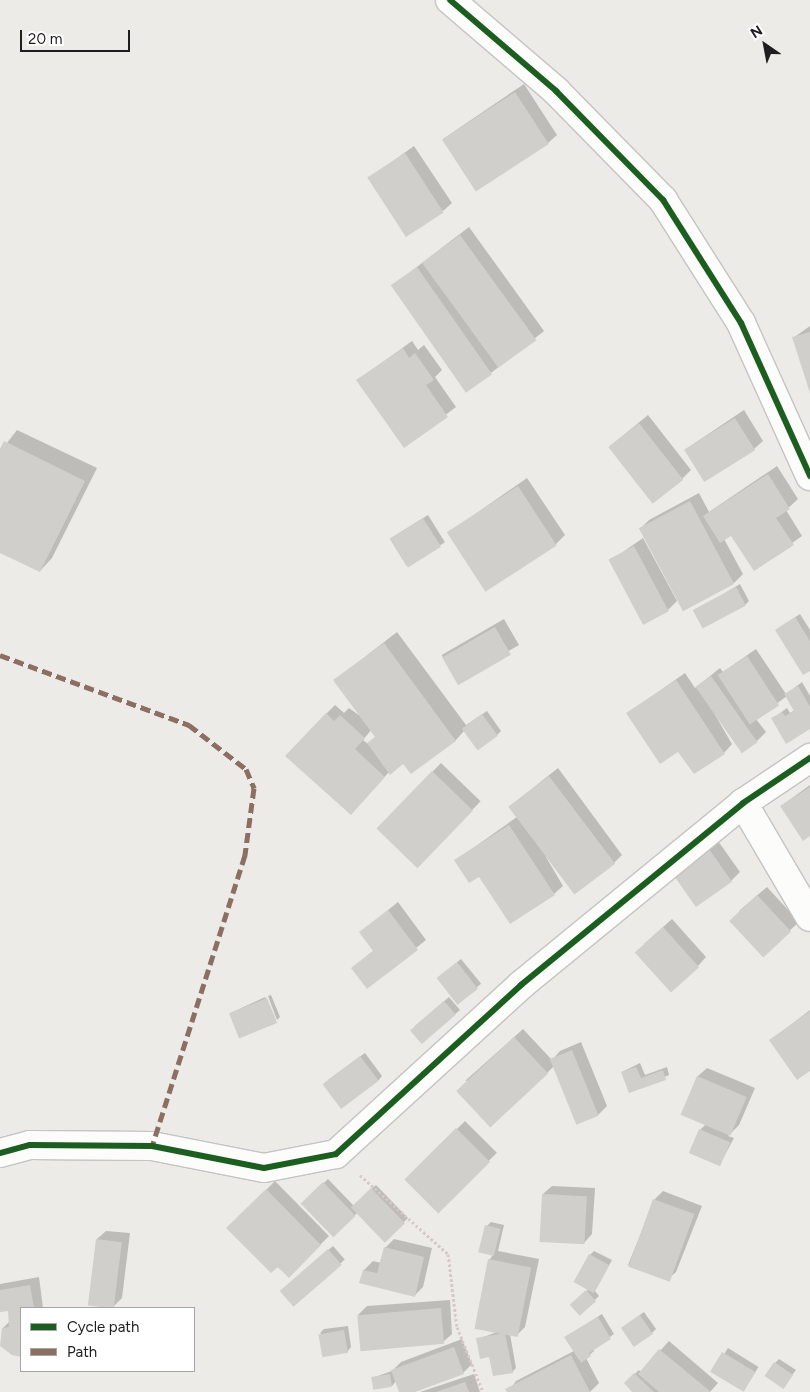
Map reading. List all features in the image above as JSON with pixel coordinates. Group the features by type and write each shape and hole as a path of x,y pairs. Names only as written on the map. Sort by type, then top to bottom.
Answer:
{"street":[{"path":"450,0 556,91 663,200 740,323 810,476"},
{"path":"0,1153 30,1145 152,1146 264,1168 336,1154 521,985 743,803 810,758"},
{"path":"743,803 810,916"}],"path":[{"path":"336,1154 448,1254 457,1327 483,1392"}],"building":[{"path":"515,92 549,144 476,191 442,139"},
{"path":"405,153 444,213 406,237 367,178"},
{"path":"460,235 536,340 498,368 422,263"},
{"path":"417,267 492,374 466,393 391,285"},
{"path":"810,332 810,393 792,337"},
{"path":"403,348 409,358 415,353 434,380 426,385 448,417 404,448 356,380"},
{"path":"735,418 755,450 704,482 684,450"},
{"path":"639,423 683,480 653,504 608,447"},
{"path":"4,441 85,481 40,572 0,553 0,449"},
{"path":"768,474 790,509 776,518 794,545 754,571 731,536 720,543 703,516"},
{"path":"518,486 557,546 485,592 447,532"},
{"path":"690,501 734,584 683,611 639,528"},
{"path":"423,518 441,547 408,568 390,539"},
{"path":"634,546 669,611 643,625 608,560"},
{"path":"736,587 746,606 703,629 693,610"},
{"path":"795,617 810,641 810,671 803,675 775,630"},
{"path":"495,627 511,655 458,685 442,658"},
{"path":"384,643 456,741 411,774 403,764 390,775 367,743 375,737 333,680"},
{"path":"747,656 779,705 750,725 718,675"},
{"path":"711,676 757,742 742,753 695,687"},
{"path":"676,680 725,754 694,774 678,752 660,764 626,713"},
{"path":"798,686 810,707 810,729 786,744 771,718 782,712 785,716 794,711 784,694"},
{"path":"326,713 334,721 340,715 365,738 355,749 385,777 351,815 285,756"},
{"path":"482,714 498,736 478,751 462,729"},
{"path":"432,771 473,811 417,868 376,829"},
{"path":"549,776 615,864 574,895 508,807"},
{"path":"810,787 810,836 803,841 780,806"},
{"path":"509,825 555,895 510,924 479,877 469,883 454,860"},
{"path":"709,849 732,882 696,907 673,874"},
{"path":"757,895 791,932 763,957 729,921"},
{"path":"388,910 418,950 367,989 351,968 373,951 359,932"},
{"path":"663,927 699,967 671,993 635,952"},
{"path":"457,962 478,989 457,1005 437,978"},
{"path":"267,998 277,1023 239,1038 229,1013"},
{"path":"444,1001 456,1015 422,1044 410,1031"},
{"path":"810,1011 810,1071 797,1080 769,1040"},
{"path":"514,1037 548,1074 490,1127 456,1091"},
{"path":"572,1050 599,1116 576,1125 550,1059"},
{"path":"360,1056 379,1081 341,1109 322,1084"},
{"path":"636,1067 641,1078 663,1070 666,1080 629,1093 621,1072"},
{"path":"697,1076 747,1097 730,1136 681,1115"},
{"path":"456,1128 490,1162 438,1214 404,1180"},
{"path":"699,1129 730,1142 720,1166 689,1153"},
{"path":"323,1182 356,1216 333,1237 301,1204"},
{"path":"371,1188 405,1223 385,1243 351,1207"},
{"path":"266,1189 321,1245 289,1278 278,1267 271,1273 226,1228"},
{"path":"542,1194 587,1196 584,1244 539,1242"},
{"path":"653,1199 694,1214 670,1282 628,1267"},
{"path":"485,1225 501,1229 494,1256 478,1252"},
{"path":"96,1239 122,1242 114,1307 88,1306"},
{"path":"384,1247 424,1257 415,1297 359,1283 363,1270 377,1273"},
{"path":"328,1249 342,1265 293,1307 280,1291"},
{"path":"589,1254 609,1265 594,1293 573,1282"},
{"path":"488,1259 531,1267 518,1337 474,1329"},
{"path":"30,1285 34,1307 20,1307 20,1357 12,1355 0,1346 2,1328 9,1327 8,1311 0,1312 0,1290"},
{"path":"586,1290 596,1301 580,1316 570,1305"},
{"path":"441,1308 444,1344 360,1351 357,1315"},
{"path":"640,1315 653,1334 634,1347 621,1328"},
{"path":"598,1317 611,1339 589,1353 591,1356 581,1363 564,1337"},
{"path":"344,1330 348,1353 322,1357 318,1335"},
{"path":"505,1333 513,1373 493,1376 489,1357 480,1359 476,1338"},
{"path":"454,1347 464,1374 415,1392 399,1392 391,1370"},
{"path":"659,1349 711,1392 659,1392 638,1374"},
{"path":"722,1352 755,1372 744,1392 710,1372"},
{"path":"571,1355 590,1392 507,1392 505,1389"},
{"path":"774,1362 793,1375 784,1389 764,1376"},
{"path":"634,1373 654,1392 632,1392 624,1383"},
{"path":"390,1374 392,1387 373,1390 371,1377"},
{"path":"465,1382 469,1392 436,1392"}],"marked path":[{"path":"0,655 189,725 246,769 254,788 245,855 152,1146"}],"cycle path":[{"path":"450,0 556,91 663,200 741,323 810,476"},
{"path":"0,1153 30,1145 152,1146 264,1168 336,1154 521,985 743,803 810,758"}]}
